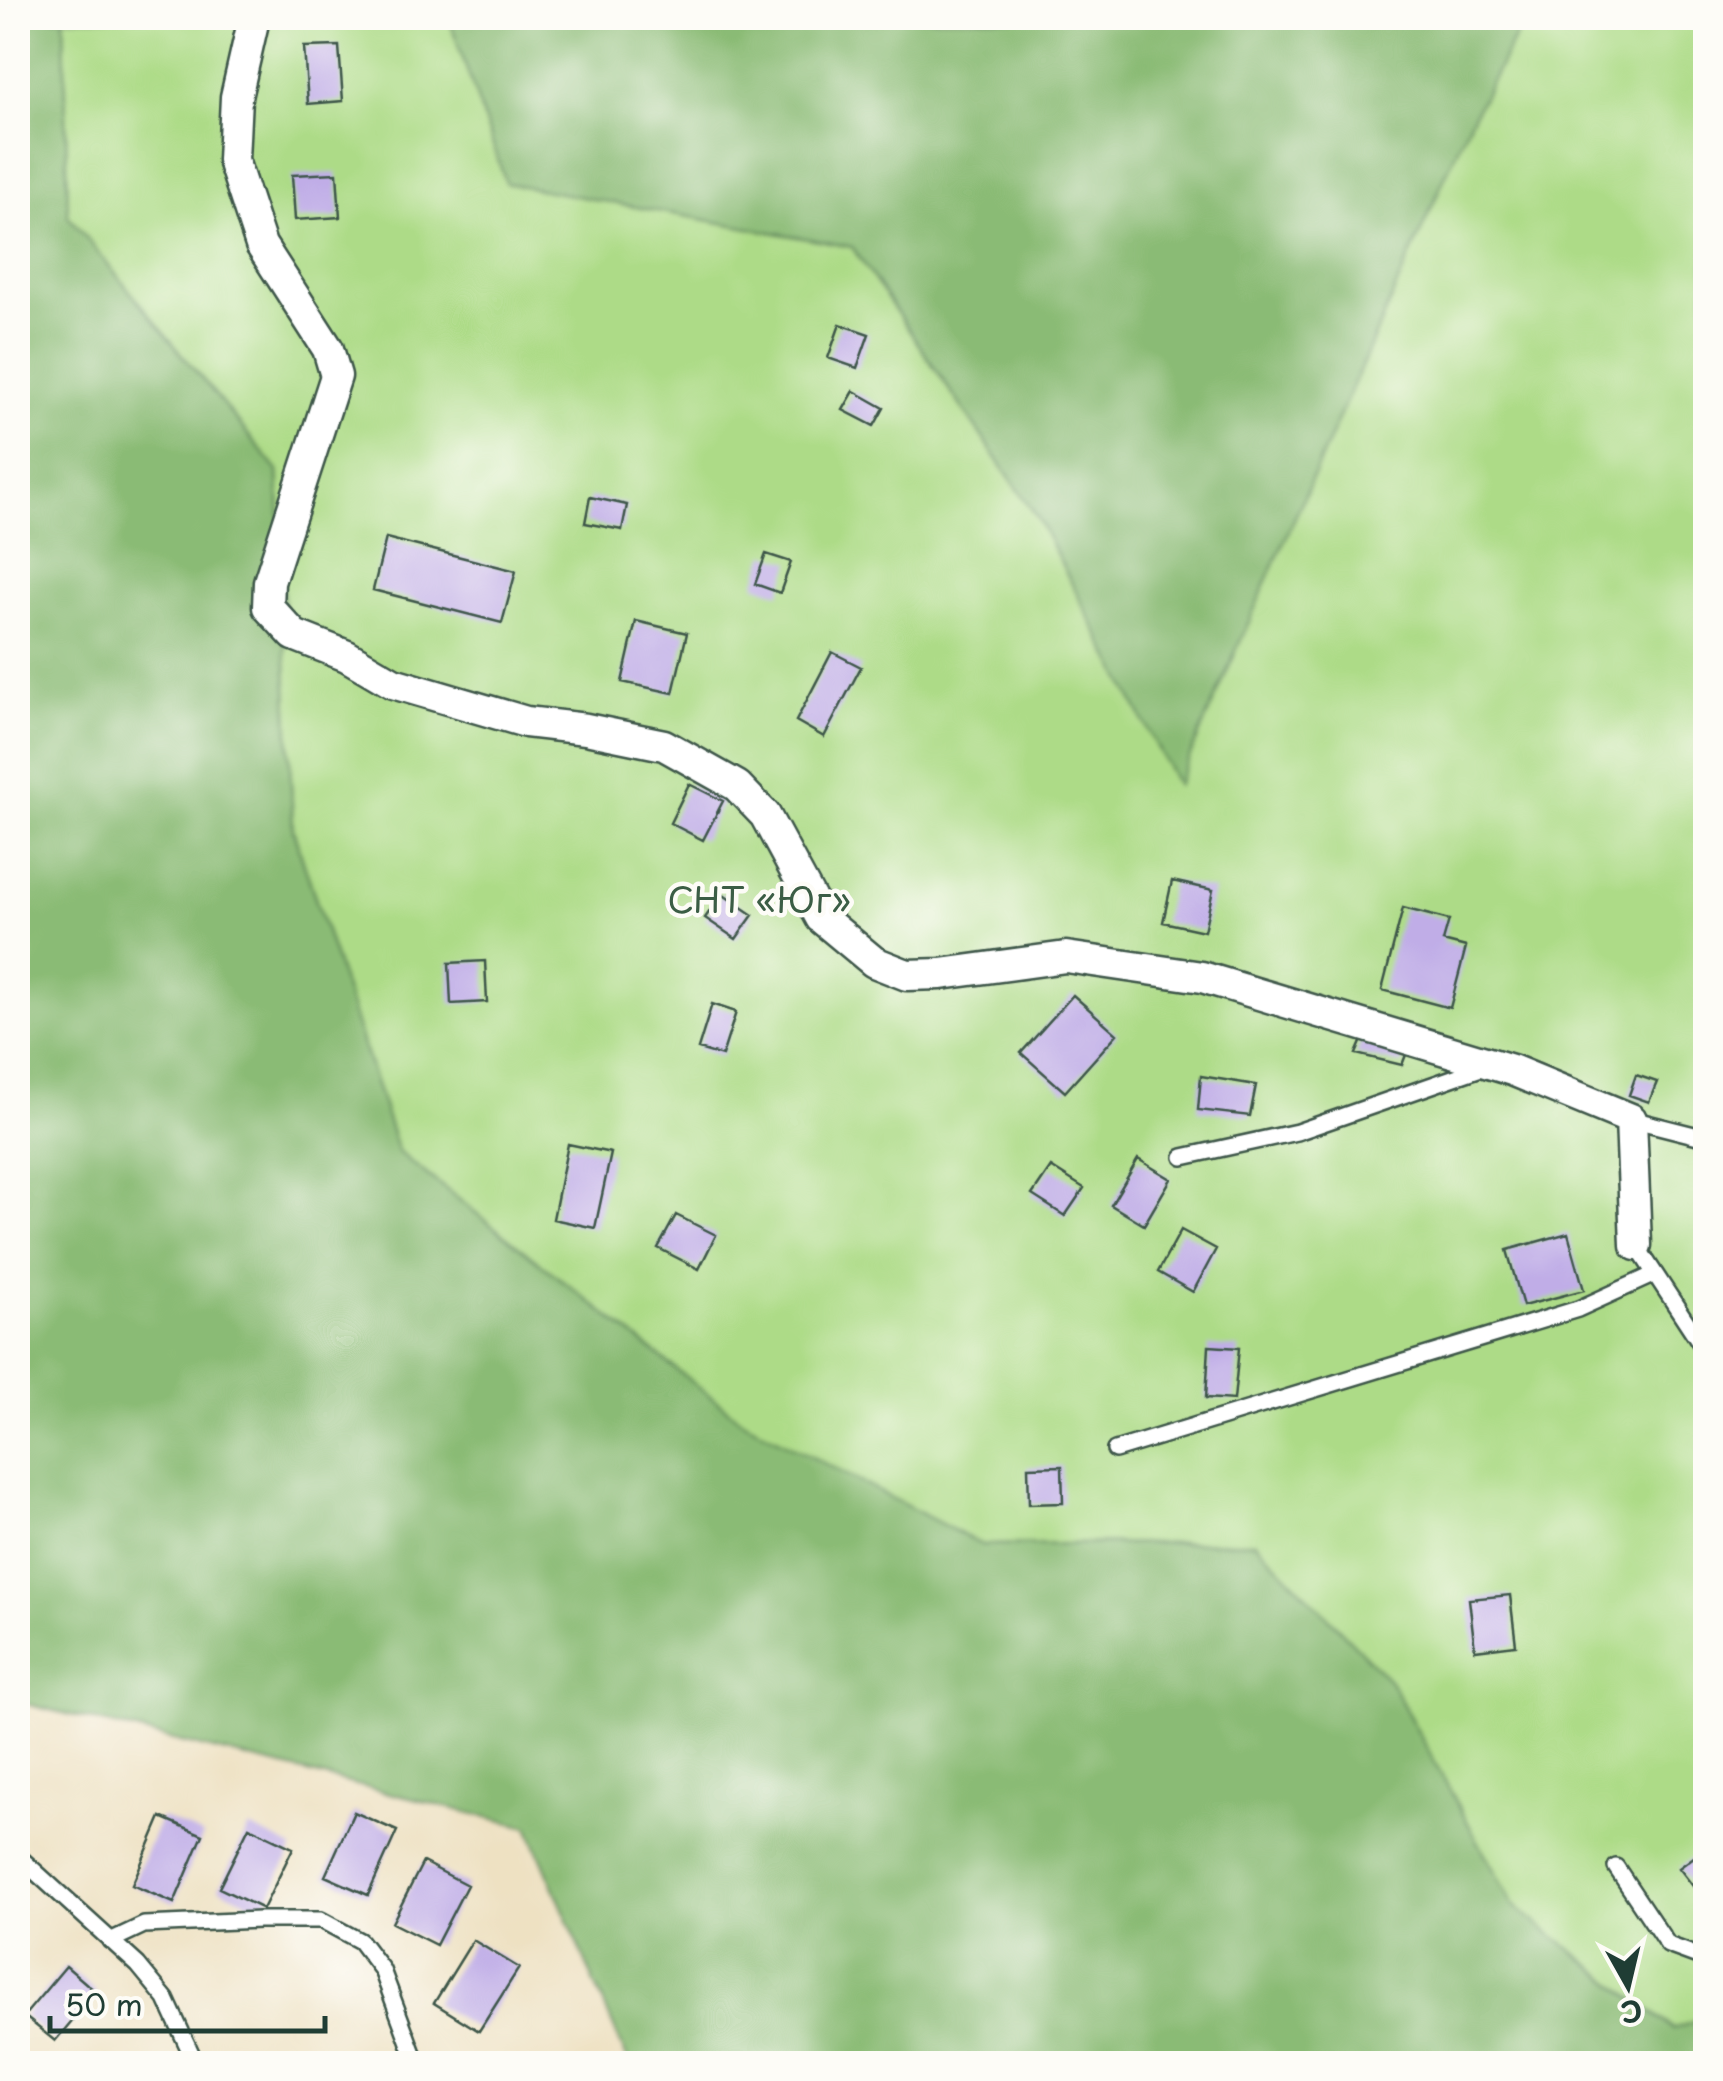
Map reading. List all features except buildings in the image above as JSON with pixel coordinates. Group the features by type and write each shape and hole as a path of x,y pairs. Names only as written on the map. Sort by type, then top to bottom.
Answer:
{"street":[{"path":"254,18 236,96 232,160 261,245 328,348 336,376 268,582 268,608 294,635 347,656 394,682 446,700 526,722 586,728 664,745 737,786 765,815 821,918 874,962 906,975 1066,958 1202,977 1492,1064 1631,1119 1636,1245"}],"lane":[{"path":"1183,1158 1297,1132 1492,1064"},
{"path":"1631,1119 1706,1138"},
{"path":"1636,1245 1706,1346"},
{"path":"1114,1450 1578,1309 1655,1274"},
{"path":"18,1856 138,1965 166,1999 196,2064"},
{"path":"1616,1868 1668,1945 1706,1959"},
{"path":"110,1941 144,1924 321,1920 360,1940 382,1970 417,2064"}],"green space":[{"path":"18,18 64,18 68,216 278,471 293,830 398,1152 741,1420 982,1545 1255,1542 1390,1681 1513,1905 1673,2029 1705,2018 1705,2063 629,2063 528,1827 18,1702"},
{"name":"СНТ «Юг»","path":"64,18 449,18 506,183 852,247 1037,517 1177,784 1466,129 1525,18 1705,18 1705,2018 1674,2029 1513,1905 1390,1681 1255,1542 982,1545 741,1420 398,1152 293,830 278,471 68,216"},
{"path":"449,18 1525,18 1466,129 1177,785 1037,517 852,247 506,183"}]}
